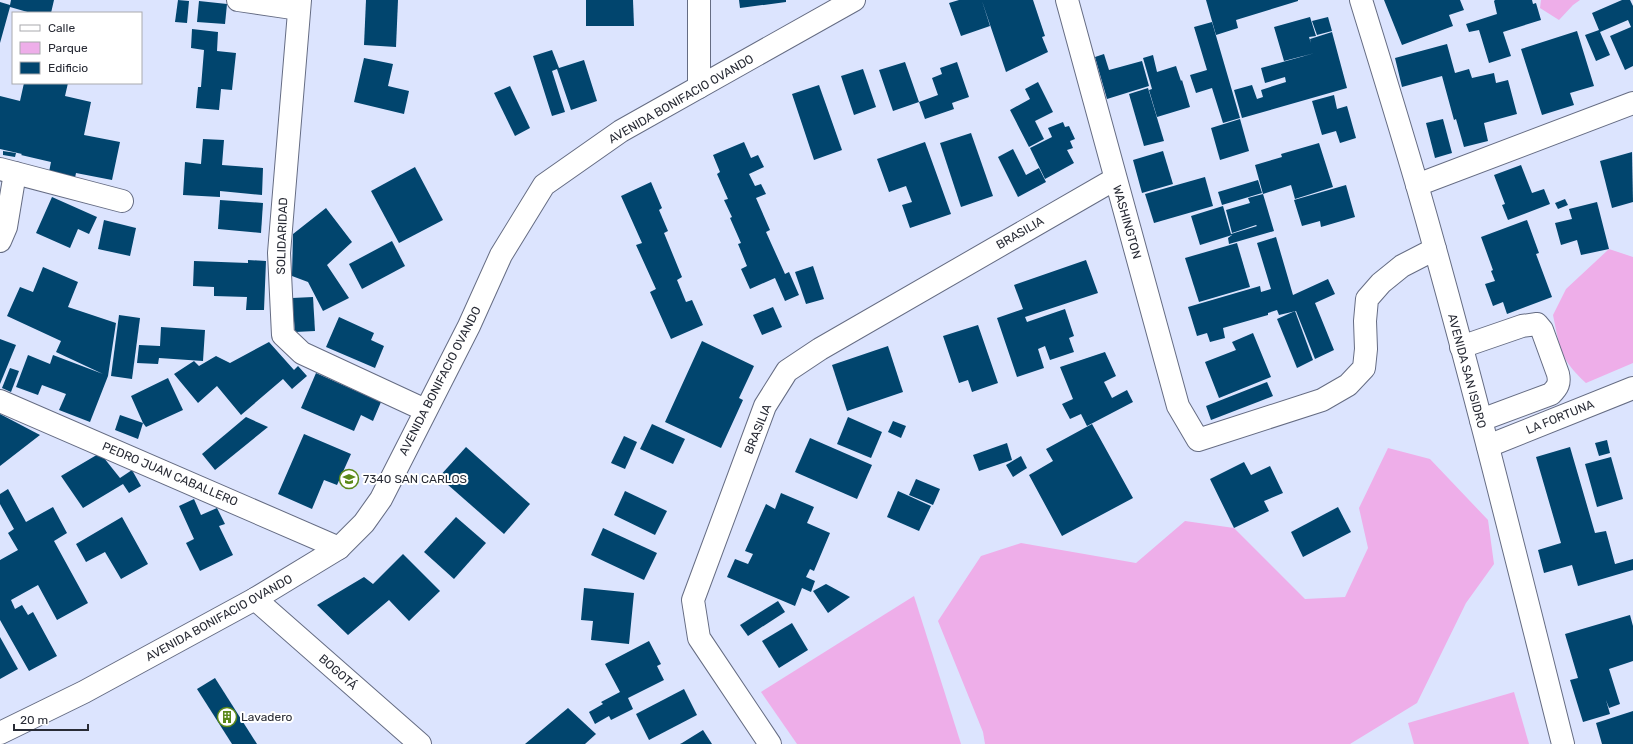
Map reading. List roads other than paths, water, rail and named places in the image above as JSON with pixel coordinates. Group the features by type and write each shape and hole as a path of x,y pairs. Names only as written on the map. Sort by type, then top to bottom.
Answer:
{"street":[{"path":"238,0 299,5"},
{"path":"699,0 699,87"},
{"name":"AVENIDA BONIFACIO OVANDO","path":"0,733 84,692 255,599 339,548 364,523 381,499 469,326 501,255 544,185 621,131 854,0"},
{"name":"WASHINGTON","path":"1067,0 1178,406 1198,440 1322,400 1348,385 1364,368 1367,299 1381,283 1402,266 1434,249"},
{"name":"AVENIDA SAN ISIDRO","path":"1361,0 1417,185 1481,420 1563,744"},
{"name":"SOLIDARIDAD","path":"299,5 279,253 283,335 302,353 425,410"},
{"path":"1417,185 1633,103"},
{"path":"0,241 6,227 8,171 122,201"},
{"name":"BRASILIA","path":"770,744 699,638 693,600 766,406 787,371 820,349 1115,179"},
{"path":"1461,347 1522,326 1537,324 1542,330 1560,381 1557,388 1551,394 1481,420"},
{"name":"LA FORTUNA","path":"1488,446 1633,388"},
{"name":"PEDRO JUAN CABALLERO","path":"0,401 339,548"},
{"name":"BOGOTÁ","path":"255,599 420,744"}],"place":[{"name":"7340 SAN CARLOS","path":"349,479"},
{"name":"Lavadero","path":"227,717"}]}
